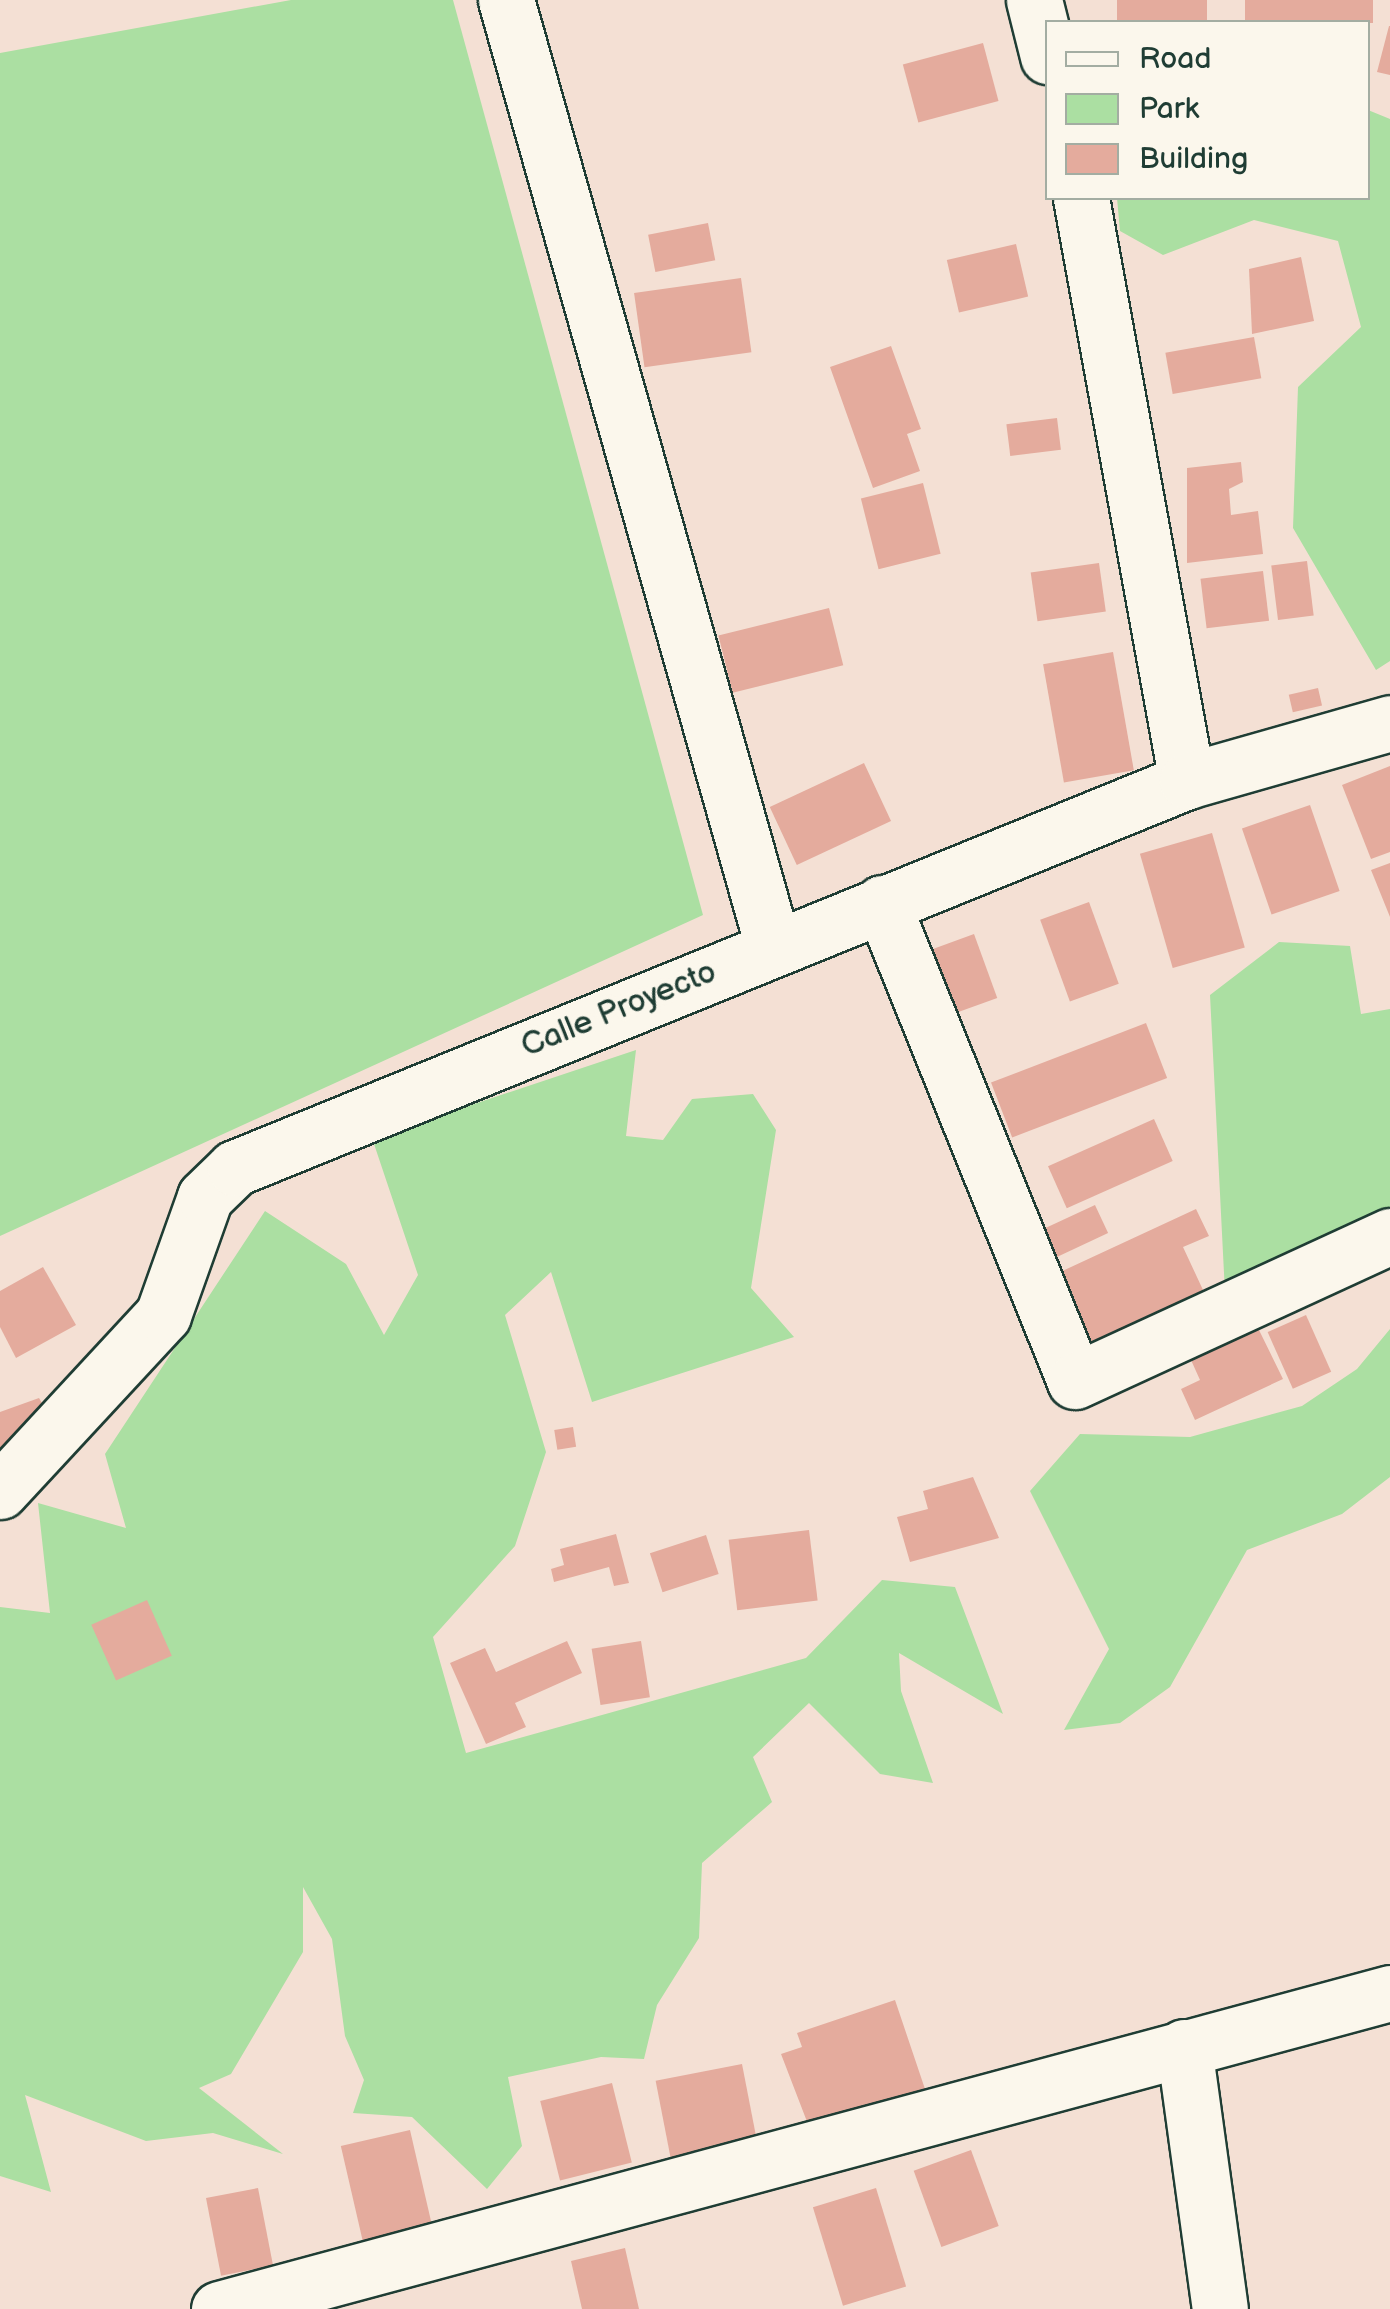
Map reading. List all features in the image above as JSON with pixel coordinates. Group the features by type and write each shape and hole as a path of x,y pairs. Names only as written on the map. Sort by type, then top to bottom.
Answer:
{"street":[{"path":"506,0 773,946"},
{"path":"1034,0 1045,44"},
{"path":"1081,200 1186,781"},
{"name":"Calle Proyecto","path":"0,1492 163,1315 205,1196 235,1168 1186,781 1390,723"},
{"path":"882,903 1066,1375 1086,1380 1390,1236"},
{"path":"220,2309 1390,1993"},
{"path":"1184,2047 1220,2309"}],"green space":[{"path":"291,0 453,0 703,915 0,1236 0,53"},
{"path":"1370,111 1390,119 1390,661 1376,670 1293,528 1298,387 1361,327 1338,241 1254,220 1163,255 1120,231 1117,200 1370,200"},
{"path":"1279,942 1350,946 1361,1014 1390,1009 1390,1209 1225,1293 1210,995"},
{"path":"636,1050 626,1136 663,1140 692,1099 753,1094 776,1130 751,1288 794,1337 592,1402 551,1272 505,1315 546,1452 515,1546 433,1637 466,1753 806,1658 882,1580 955,1587 1003,1714 899,1653 901,1691 933,1783 880,1774 809,1703 753,1757 772,1802 702,1863 699,1938 657,2005 644,2059 601,2057 508,2077 522,2146 487,2189 412,2117 353,2113 364,2080 345,2036 332,1939 303,1887 303,1952 231,2074 199,2088 283,2154 213,2133 146,2141 25,2095 51,2192 0,2176 0,1607 50,1613 38,1503 126,1528 105,1454 265,1211 346,1264 384,1335 418,1275 372,1138"},
{"path":"1390,1329 1390,1477 1342,1514 1247,1550 1170,1687 1120,1723 1064,1730 1109,1649 1030,1491 1080,1434 1190,1437 1302,1406 1357,1369"}],"building":[{"path":"1117,0 1207,0 1207,20 1117,20"},
{"path":"1245,0 1373,0 1373,23 1245,20"},
{"path":"1390,26 1390,75 1377,72"},
{"path":"983,43 999,101 918,122 903,64"},
{"path":"708,223 715,260 655,272 648,235"},
{"path":"1016,244 1028,297 959,313 947,260"},
{"path":"1301,257 1314,321 1252,334 1249,269"},
{"path":"741,278 751,352 644,367 634,293"},
{"path":"1254,337 1261,378 1173,394 1165,353"},
{"path":"891,346 921,429 907,434 920,471 873,488 830,367"},
{"path":"1057,418 1061,450 1010,456 1006,424"},
{"path":"1241,462 1243,482 1229,489 1231,515 1258,511 1263,554 1187,563 1187,468"},
{"path":"923,483 941,554 879,569 861,498"},
{"path":"1307,561 1314,616 1278,620 1271,565"},
{"path":"1099,563 1106,612 1037,621 1031,573"},
{"path":"1263,571 1269,621 1207,628 1200,579"},
{"path":"829,608 843,665 733,693 718,636"},
{"path":"1113,652 1134,770 1064,783 1043,664"},
{"path":"1318,688 1322,706 1293,712 1289,695"},
{"path":"864,763 891,821 797,865 770,807"},
{"path":"1390,766 1390,852 1371,859 1342,785"},
{"path":"1310,805 1340,891 1272,914 1242,828"},
{"path":"1212,833 1245,947 1173,968 1140,854"},
{"path":"1390,863 1390,917 1371,870"},
{"path":"1089,902 1119,984 1070,1002 1040,920"},
{"path":"974,934 997,998 952,1014 929,950"},
{"path":"1146,1023 1167,1078 1012,1138 991,1082"},
{"path":"1154,1119 1173,1161 1067,1208 1048,1166"},
{"path":"1095,1205 1108,1233 1054,1258 1041,1230"},
{"path":"1196,1209 1209,1236 1183,1247 1210,1305 1082,1364 1043,1280"},
{"path":"43,1267 76,1325 16,1358 0,1327 0,1291"},
{"path":"1306,1315 1331,1372 1293,1389 1268,1332"},
{"path":"1258,1328 1283,1379 1195,1420 1181,1389 1200,1380 1191,1360"},
{"path":"39,1398 54,1423 0,1453 0,1412"},
{"path":"573,1427 576,1447 557,1450 554,1430"},
{"path":"973,1477 999,1538 910,1562 897,1517 928,1509 923,1491"},
{"path":"809,1530 818,1600 737,1610 729,1540"},
{"path":"616,1534 629,1583 614,1586 609,1567 554,1582 551,1569 564,1565 560,1549"},
{"path":"706,1535 719,1574 663,1592 650,1553"},
{"path":"147,1600 172,1656 116,1681 91,1625"},
{"path":"567,1641 582,1673 515,1703 526,1727 486,1744 450,1663 485,1648 496,1672"},
{"path":"641,1641 650,1697 601,1705 592,1649"},
{"path":"895,2000 926,2092 811,2132 781,2054 802,2047 797,2033"},
{"path":"742,2064 760,2155 673,2172 656,2081"},
{"path":"612,2083 632,2163 560,2180 540,2101"},
{"path":"410,2130 433,2228 364,2244 341,2146"},
{"path":"971,2150 999,2226 941,2247 914,2171"},
{"path":"258,2188 273,2266 221,2276 206,2198"},
{"path":"876,2188 906,2286 843,2306 813,2207"},
{"path":"625,2248 639,2309 582,2309 571,2261"}]}
